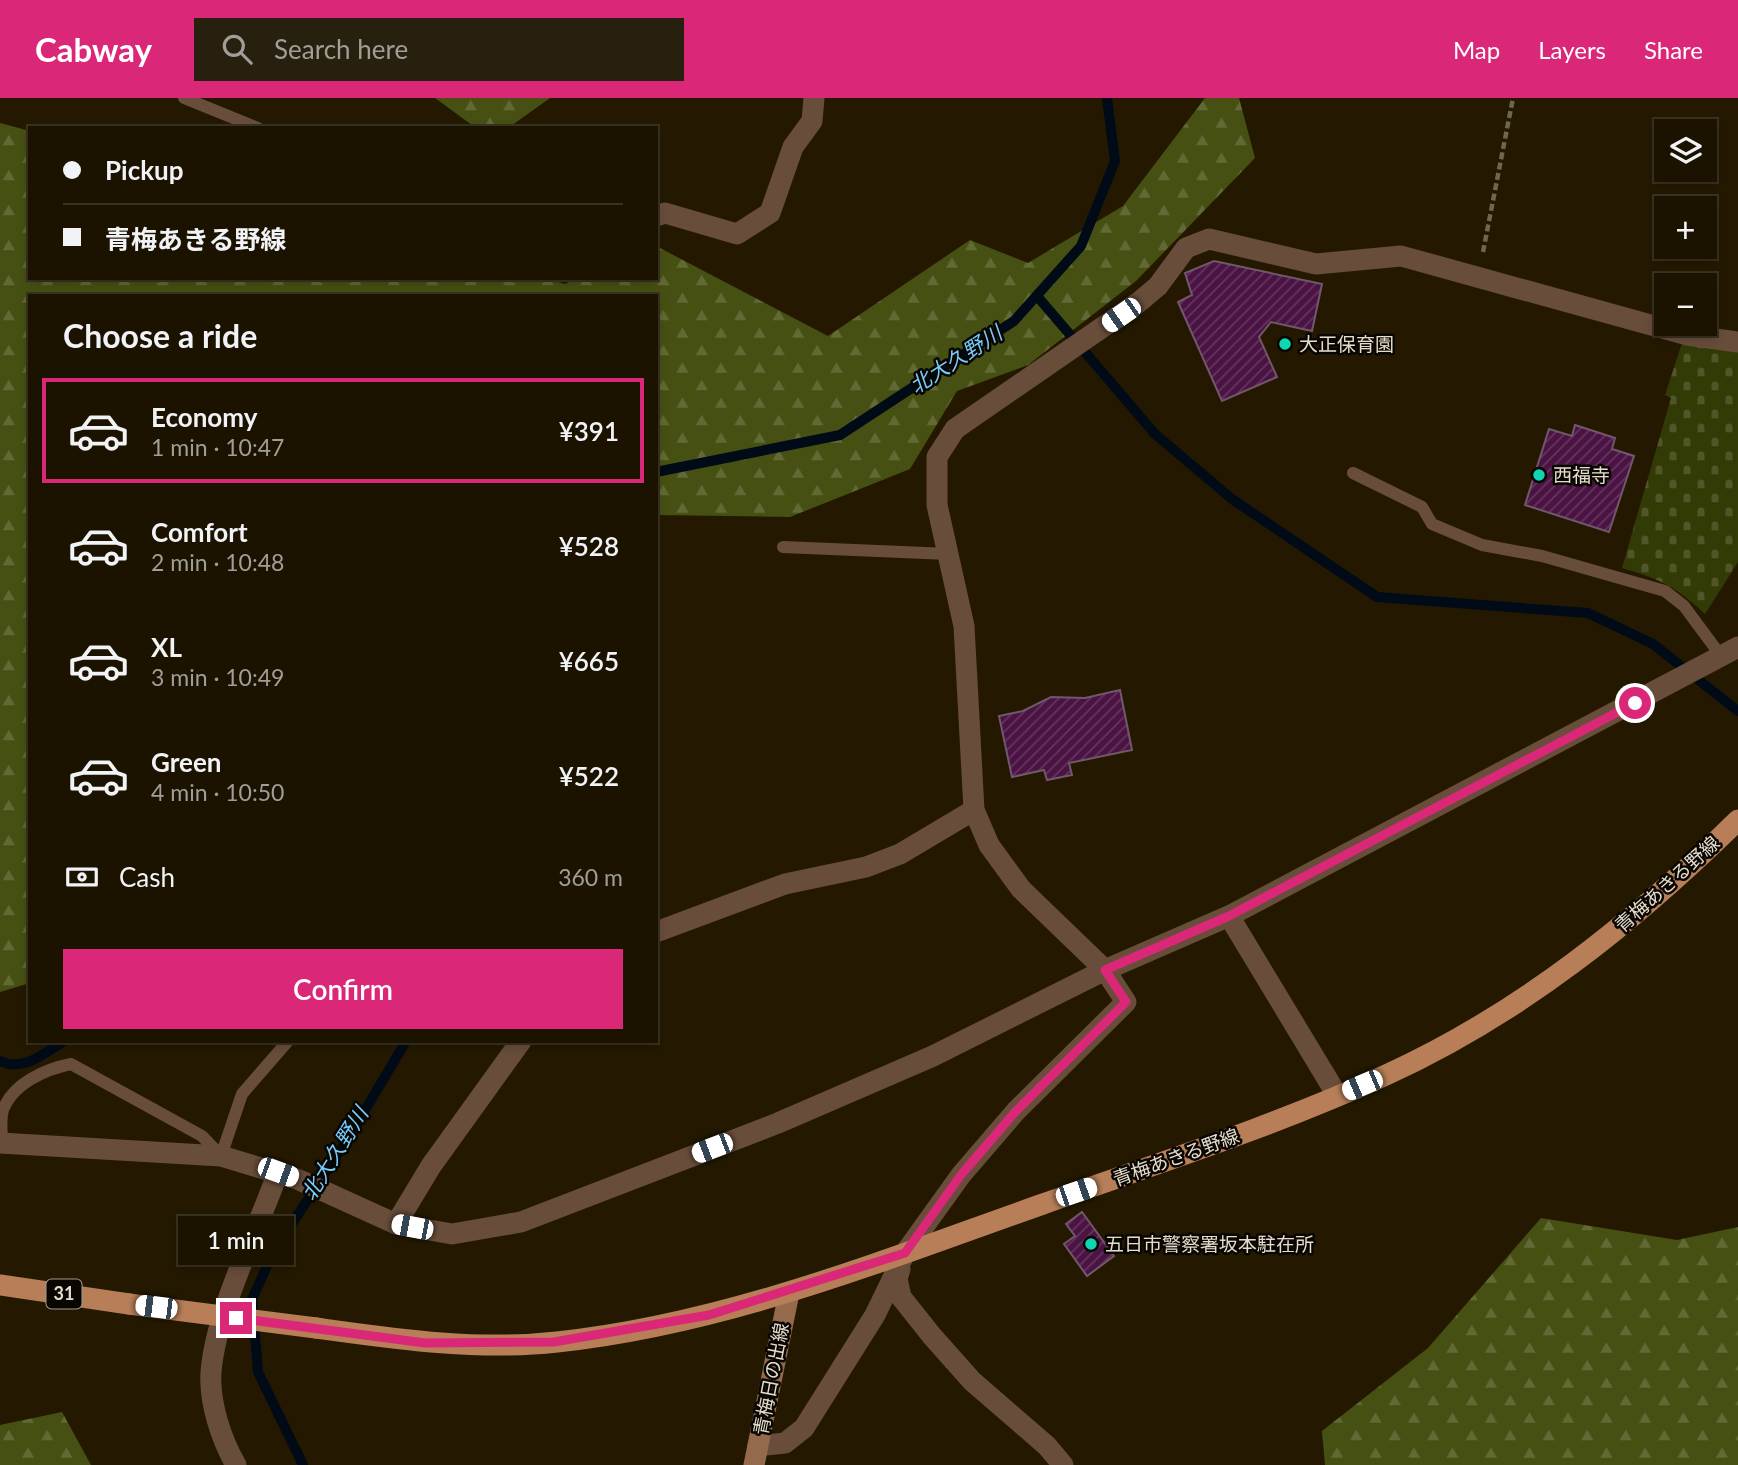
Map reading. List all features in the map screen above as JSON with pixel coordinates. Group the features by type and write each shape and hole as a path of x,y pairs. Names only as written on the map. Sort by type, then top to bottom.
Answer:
{"main road":[{"name":"青梅あきる野線","path":"0,1285 425,1343 554,1342 675,1323 789,1293 1242,1133 1337,1096 1429,1054 1545,984 1628,921 1738,820"},
{"name":"青梅日の出線","path":"756,1456 789,1293"}],"street":[{"path":"658,215 665,213 737,234 770,213 793,147 811,121 814,98"},
{"path":"756,1456 785,1443 804,1428 876,1315 905,1253 961,1175 1016,1111 1126,1002 1105,970 1021,889 989,845 974,810 964,626 937,505 937,457 955,429 1139,302 1158,286 1186,247 1209,239 1316,264 1401,256 1687,335 1738,342"},
{"path":"1,1143 221,1156 287,1175 396,1224 452,1234 521,1222 778,1123 914,1065 1105,970 1229,916 1729,652"},
{"path":"658,931 785,884 866,867 900,854 974,810"},
{"path":"1229,916 1337,1096"},
{"path":"396,1224 431,1166 520,1043"},
{"path":"236,1465 220,1429 211,1373 217,1340 233,1290 287,1175"},
{"path":"905,1253 897,1279 901,1297 972,1381 1047,1446 1063,1465"}],"lane":[{"path":"184,98 253,126"},
{"path":"1353,473 1422,507 1432,524 1482,545 1542,556 1665,591 1684,606 1729,652"},
{"path":"783,547 949,554"},
{"path":"1,1143 3,1109 16,1092 32,1078 52,1068 71,1064 202,1136 221,1156 242,1094 286,1043"}],"path":[{"path":"1478,276 1513,98"}],"green space":[{"path":"435,98 550,98 511,126 473,126"},
{"path":"1205,98 1239,98 1255,158 1136,281 1028,365 957,391 910,469 790,517 658,515 658,294 28,294 28,984 0,992 0,123 28,130 28,280 551,280 565,284 573,280 658,280 658,247 828,336 970,240 1028,263 1123,206"},
{"path":"1682,343 1738,352 1738,562 1705,614 1667,585 1622,568 1671,398 1665,395"},
{"path":"1541,1218 1677,1240 1738,1227 1738,1465 1325,1465 1322,1431 1428,1348"},
{"path":"62,1412 91,1465 0,1465 0,1425"}],"building":[{"path":"1214,261 1322,284 1312,331 1271,322 1259,337 1277,377 1222,401 1178,302 1192,295 1185,273"},
{"path":"1575,425 1615,438 1612,449 1634,456 1609,532 1525,505 1549,429 1572,436"},
{"path":"1120,690 1132,750 1069,763 1072,775 1047,780 1044,770 1012,777 999,716 1023,711 1051,697 1085,698"},
{"path":"1082,1212 1114,1256 1087,1276 1064,1244 1075,1236 1066,1224"}],"waterway":[{"name":"北大久野川","path":"658,472 840,435 1014,321 1081,246 1115,161 1107,98"},
{"path":"1037,296 1155,434 1232,499 1377,597 1588,613 1653,644 1738,711"},
{"path":"0,1061 9,1064 25,1063 61,1043"},
{"name":"北大久野川","path":"303,1465 258,1372 252,1299 274,1251 351,1134 405,1043"}],"place":[{"name":"大正保育園","path":"1285,344"},
{"name":"西福寺","path":"1539,475"},
{"name":"五日市警察署坂本駐在所","path":"1091,1244"}],"route":[{"path":"236,1318 425,1343 554,1342 709,1315 789,1293 905,1253 961,1175 1016,1111 1081,1042 1126,1002 1105,970 1229,916 1635,703"}]}
